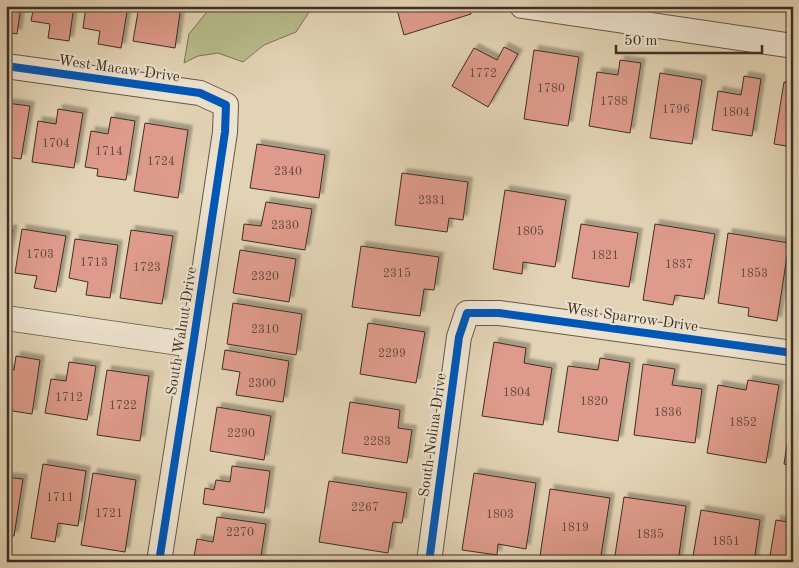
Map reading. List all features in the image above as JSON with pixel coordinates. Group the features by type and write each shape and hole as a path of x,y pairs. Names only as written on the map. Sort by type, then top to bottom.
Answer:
{"street":[{"path":"522,6 793,46"},
{"name":"West Macaw Drive","path":"6,66 200,93 226,105"},
{"name":"South Walnut Drive","path":"158,562 225,132 226,105"},
{"name":"West Sparrow Drive","path":"467,313 499,313 793,353"},
{"name":"South Nolina Drive","path":"429,562 459,337 467,313"},
{"path":"6,318 193,345"}],"green space":[{"path":"208,6 313,6 296,32 264,45 243,62 218,53 198,56 184,63 189,34 206,13"}],"building":[{"path":"6,6 21,6 17,34 6,32"},
{"path":"34,6 74,6 69,41 48,38 50,24 31,21"},
{"path":"86,6 128,6 121,48 98,44 100,31 83,28"},
{"path":"139,6 181,6 175,48 133,41"},
{"path":"396,6 469,6 471,14 404,35"},
{"path":"773,6 793,6 793,12 773,9"},
{"path":"504,47 518,54 488,107 452,86 474,48 497,60"},
{"path":"534,50 579,57 568,126 524,119"},
{"path":"620,60 641,63 630,133 589,126 597,72 618,75"},
{"path":"660,73 702,80 692,144 650,138"},
{"path":"744,76 761,79 752,136 712,130 718,91 741,95"},
{"path":"784,82 793,83 793,147 774,144"},
{"path":"6,103 30,106 21,159 6,157"},
{"path":"58,109 83,113 74,168 32,162 38,121 56,124"},
{"path":"111,117 135,121 126,180 97,176 98,169 85,167 91,131 108,134"},
{"path":"145,123 188,130 178,198 134,191"},
{"path":"257,144 325,155 319,198 250,188"},
{"path":"402,173 468,182 463,220 449,218 447,232 395,225"},
{"path":"505,190 566,200 555,267 523,262 522,274 493,269"},
{"path":"266,202 312,209 305,250 242,240 244,224 261,226"},
{"path":"581,224 638,233 629,287 572,278"},
{"path":"655,224 715,234 704,299 675,295 673,305 643,300"},
{"path":"6,229 13,230 6,266"},
{"path":"22,229 66,236 56,292 34,288 37,276 15,273"},
{"path":"131,230 173,236 162,304 120,298"},
{"path":"728,233 789,243 777,321 748,316 749,308 718,303"},
{"path":"75,239 118,245 110,298 86,295 88,282 69,278"},
{"path":"361,246 439,257 434,290 424,289 420,316 352,307"},
{"path":"240,250 296,259 289,302 233,293"},
{"path":"233,303 302,314 296,355 227,344"},
{"path":"368,323 425,332 416,383 360,374"},
{"path":"494,342 526,348 524,363 552,368 543,425 482,416"},
{"path":"225,350 289,361 283,402 236,395 240,372 222,369"},
{"path":"16,356 40,360 32,414 6,410 6,369 14,370"},
{"path":"600,358 630,363 618,441 558,432 568,366 598,370"},
{"path":"69,362 96,366 87,420 45,413 51,379 66,381"},
{"path":"643,364 675,369 672,385 702,389 695,443 634,435"},
{"path":"107,370 149,376 140,441 97,435"},
{"path":"748,380 779,385 766,463 707,453 718,385 746,390"},
{"path":"350,402 400,410 398,428 412,430 407,463 342,453"},
{"path":"793,405 793,466 784,464"},
{"path":"217,407 271,416 264,460 210,451"},
{"path":"43,464 86,471 78,526 58,523 55,542 31,538"},
{"path":"232,466 270,471 264,513 203,504 205,488 214,490 216,480 230,482"},
{"path":"93,473 136,480 125,552 81,545"},
{"path":"474,473 536,483 526,549 498,544 497,555 462,550"},
{"path":"6,477 23,479 14,536 6,535"},
{"path":"329,481 407,493 402,523 393,522 388,553 319,542"},
{"path":"550,489 610,498 600,562 569,562 540,556"},
{"path":"624,497 686,506 678,562 614,562"},
{"path":"701,510 760,520 754,562 692,562"},
{"path":"217,517 266,524 260,562 222,562 194,557 197,539 213,542"},
{"path":"776,520 793,523 793,562 769,562"}],"cycle path":[{"path":"6,66 200,93 226,105 225,132 159,562"},
{"path":"429,562 459,337 467,313 499,313 793,353"}]}
